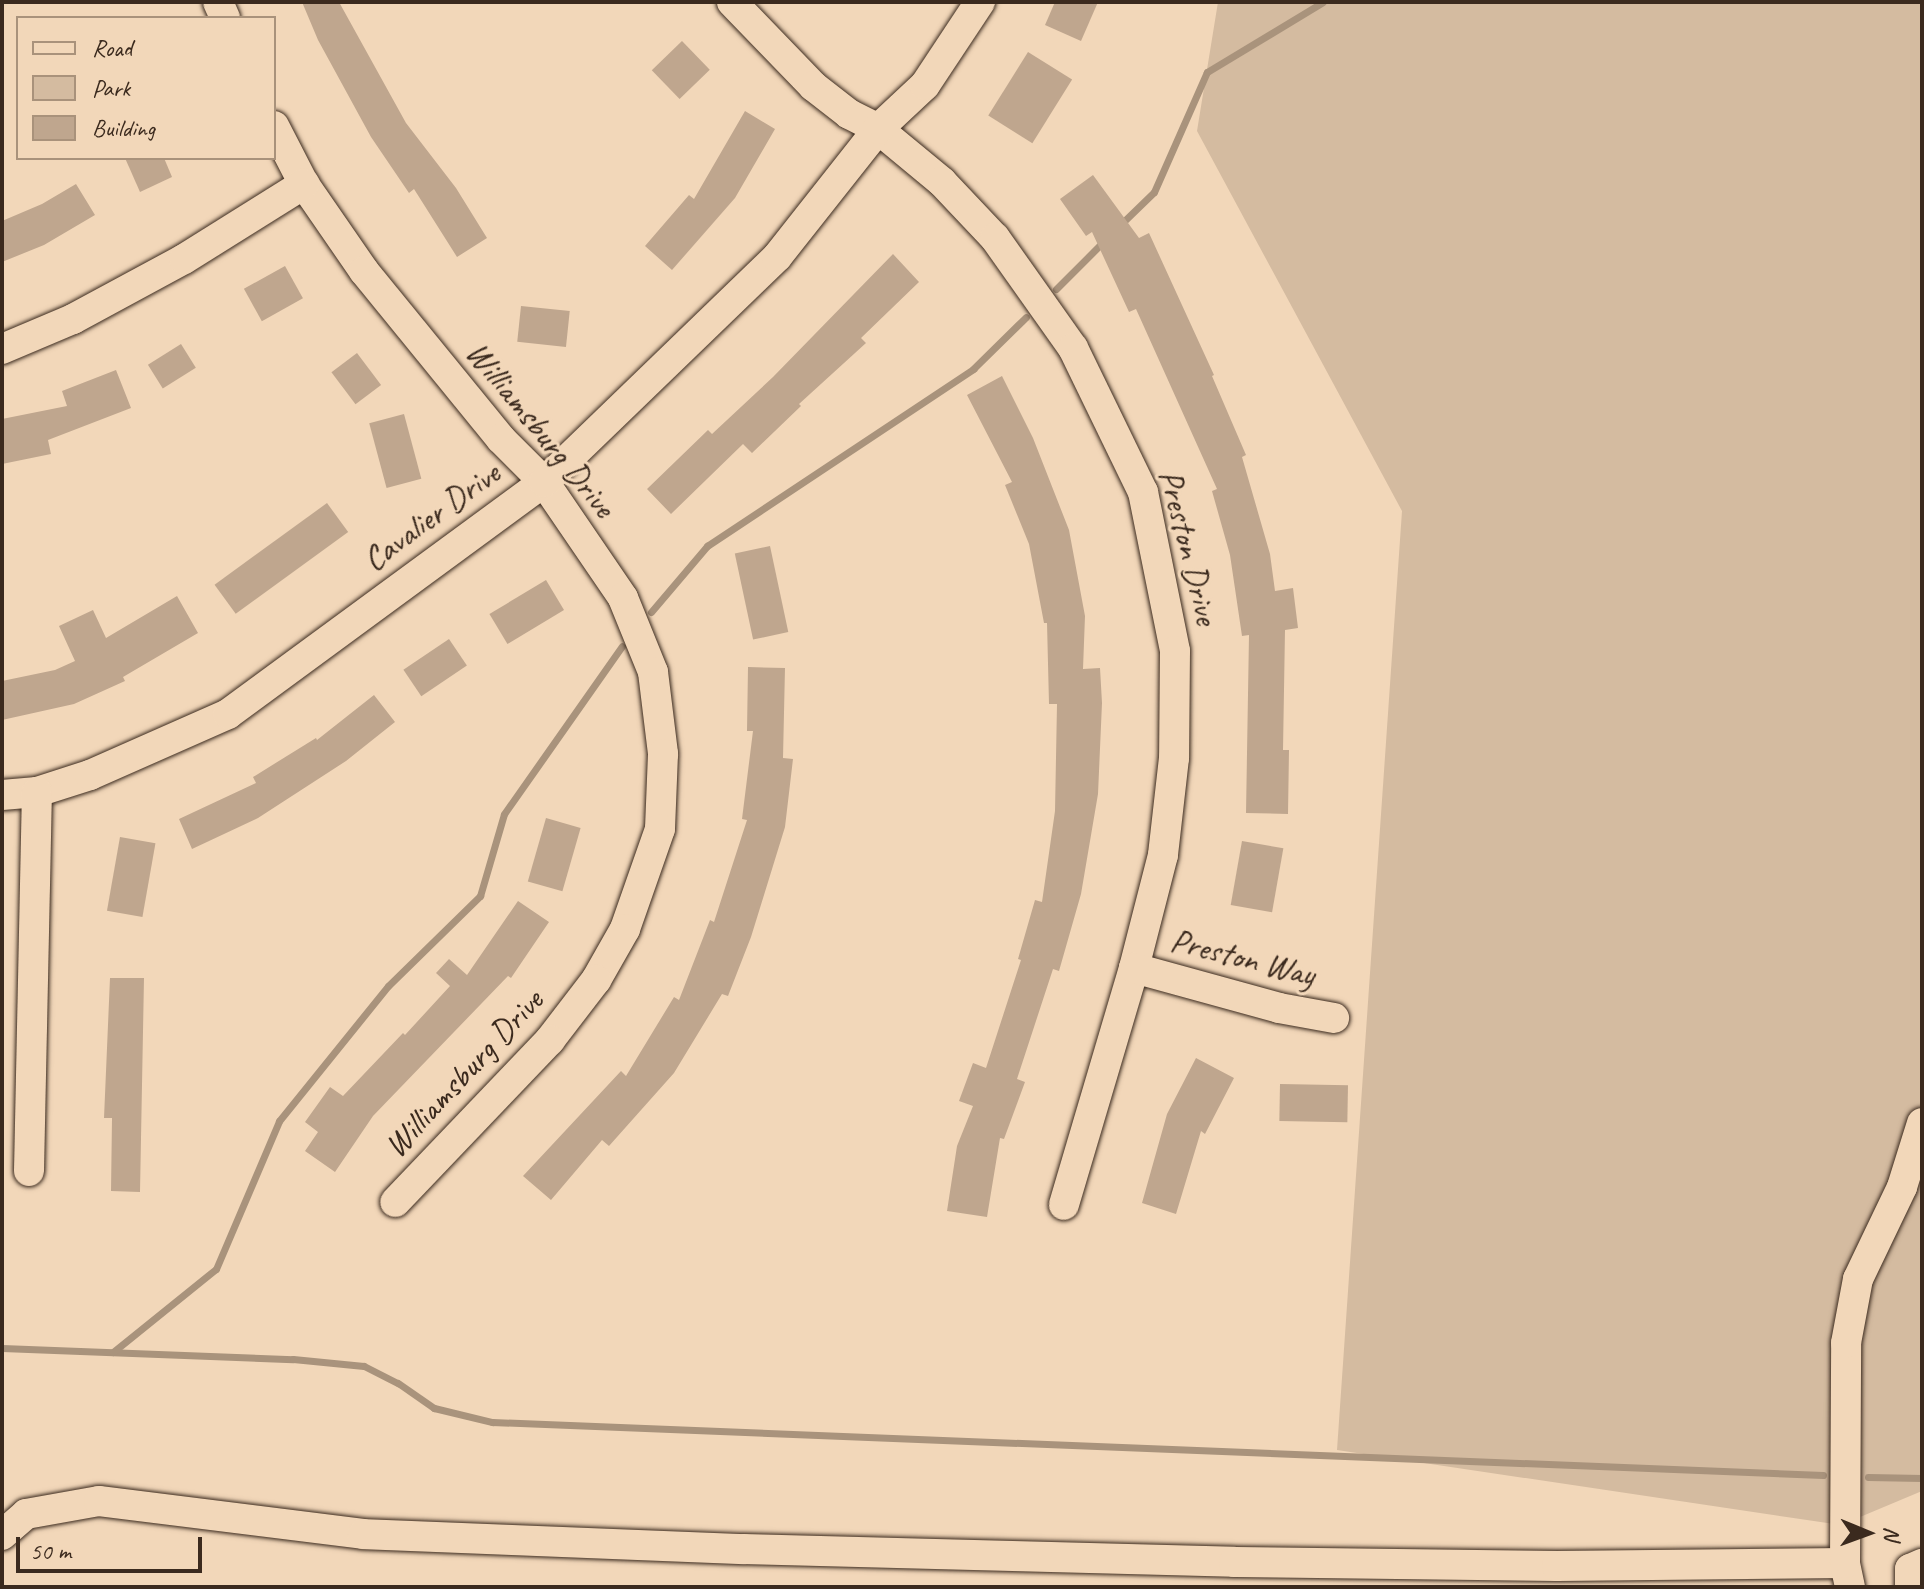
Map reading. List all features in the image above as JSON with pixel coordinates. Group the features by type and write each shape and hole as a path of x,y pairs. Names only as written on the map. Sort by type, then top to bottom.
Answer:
{"street":[{"name":"Preston Drive","path":"732,2 813,86 849,114 878,129 942,182 995,238 1073,348 1143,492 1175,651 1174,758 1163,855 1134,968 1064,1205"},
{"name":"Cavalier Drive","path":"2,795 37,792 90,775 228,714 544,482 777,257 878,129 925,85 980,2"},
{"name":"Williamsburg Drive","path":"276,130 304,184 364,271 501,439 544,482 623,598 651,663 663,754 660,829 625,929 596,980 550,1040 395,1202"},
{"path":"2,349 73,319 170,266 304,184"},
{"path":"29,1171 37,792"},
{"name":"Preston Way","path":"1134,968 1279,1008 1334,1018"},
{"path":"2,1535 26,1514 99,1501 363,1534 1415,1576 1847,1575 1846,1343 1858,1279 1902,1187 1922,1123"},
{"path":"1910,1587 1910,1569 1922,1564"}],"green space":[{"path":"1218,2 1922,2 1922,1491 1841,1525 1337,1450 1402,511 1197,131"}],"building":[{"path":"302,2 339,2 406,123 456,188 487,238 457,257 414,189 409,193 371,137 318,40"},
{"path":"1055,2 1098,2 1081,41 1045,25"},
{"path":"682,41 710,70 680,99 652,70"},
{"path":"1028,52 1072,80 1032,143 988,116"},
{"path":"745,111 775,129 735,198 672,270 645,246 689,195 694,199"},
{"path":"126,160 165,160 172,177 140,192"},
{"path":"1093,175 1139,238 1149,233 1214,375 1246,455 1242,457 1270,554 1275,591 1293,588 1298,628 1285,630 1283,750 1289,750 1288,814 1246,813 1249,635 1242,636 1230,555 1212,491 1217,489 1136,309 1129,312 1092,232 1086,236 1060,199"},
{"path":"76,184 95,215 44,245 2,262 2,221 42,204"},
{"path":"893,254 919,282 861,338 866,343 799,404 801,406 752,453 743,444 671,514 647,489 708,430 712,434 773,377"},
{"path":"285,266 303,298 262,321 244,289"},
{"path":"521,306 570,311 566,347 517,342"},
{"path":"181,344 196,368 163,388 148,365"},
{"path":"357,353 381,385 356,404 331,372"},
{"path":"116,370 131,408 48,440 51,454 2,464 2,419 67,406 62,391"},
{"path":"1002,376 1033,438 1069,530 1085,616 1083,669 1100,668 1102,703 1098,794 1081,894 1059,971 1053,969 1017,1079 1025,1082 1004,1139 1000,1138 987,1217 947,1211 957,1146 973,1106 959,1101 973,1063 986,1068 1021,960 1018,959 1035,900 1042,902 1055,811 1057,704 1049,704 1047,623 1044,623 1029,544 1005,485 1012,482 967,395"},
{"path":"404,414 421,479 387,488 369,423"},
{"path":"327,503 348,532 236,614 215,585"},
{"path":"770,546 788,632 753,640 735,553"},
{"path":"546,580 564,610 507,644 489,614"},
{"path":"177,596 198,633 123,677 125,681 74,704 2,720 2,681 55,670 75,661 59,626 93,610 106,638"},
{"path":"449,639 467,666 421,696 403,670"},
{"path":"748,667 785,668 783,758 793,759 785,827 751,937 728,996 722,994 674,1073 609,1146 602,1140 551,1200 523,1176 621,1071 626,1076 674,997 679,1000 710,920 714,922 747,820 742,819 753,731 747,731"},
{"path":"374,695 395,722 346,761 258,818 192,849 179,819 256,783 253,777 317,740"},
{"path":"546,818 581,828 562,891 528,881"},
{"path":"120,837 155,843 142,917 107,911"},
{"path":"1242,841 1283,848 1272,912 1231,905"},
{"path":"518,901 549,922 511,978 508,976 373,1116 335,1172 305,1151 318,1132 305,1122 330,1087 343,1096 403,1033 405,1035 450,986 436,973 449,959 467,975"},
{"path":"110,978 144,978 140,1192 111,1191 112,1118 104,1118"},
{"path":"1196,1058 1234,1078 1205,1134 1201,1131 1176,1214 1142,1203 1167,1114"},
{"path":"1280,1084 1348,1085 1347,1122 1279,1121"}],"waterway":[{"path":"1120,225 1154,192 1207,72 1323,2"},
{"path":"1056,289 1103,242"},
{"path":"651,612 707,546 973,369 1026,317"},
{"path":"113,1352 216,1269 279,1121 388,986 480,896 504,814 622,646"},
{"path":"2,1348 293,1359 364,1366 398,1383 434,1408 492,1422 1823,1475"},
{"path":"1868,1477 1922,1478"}]}
